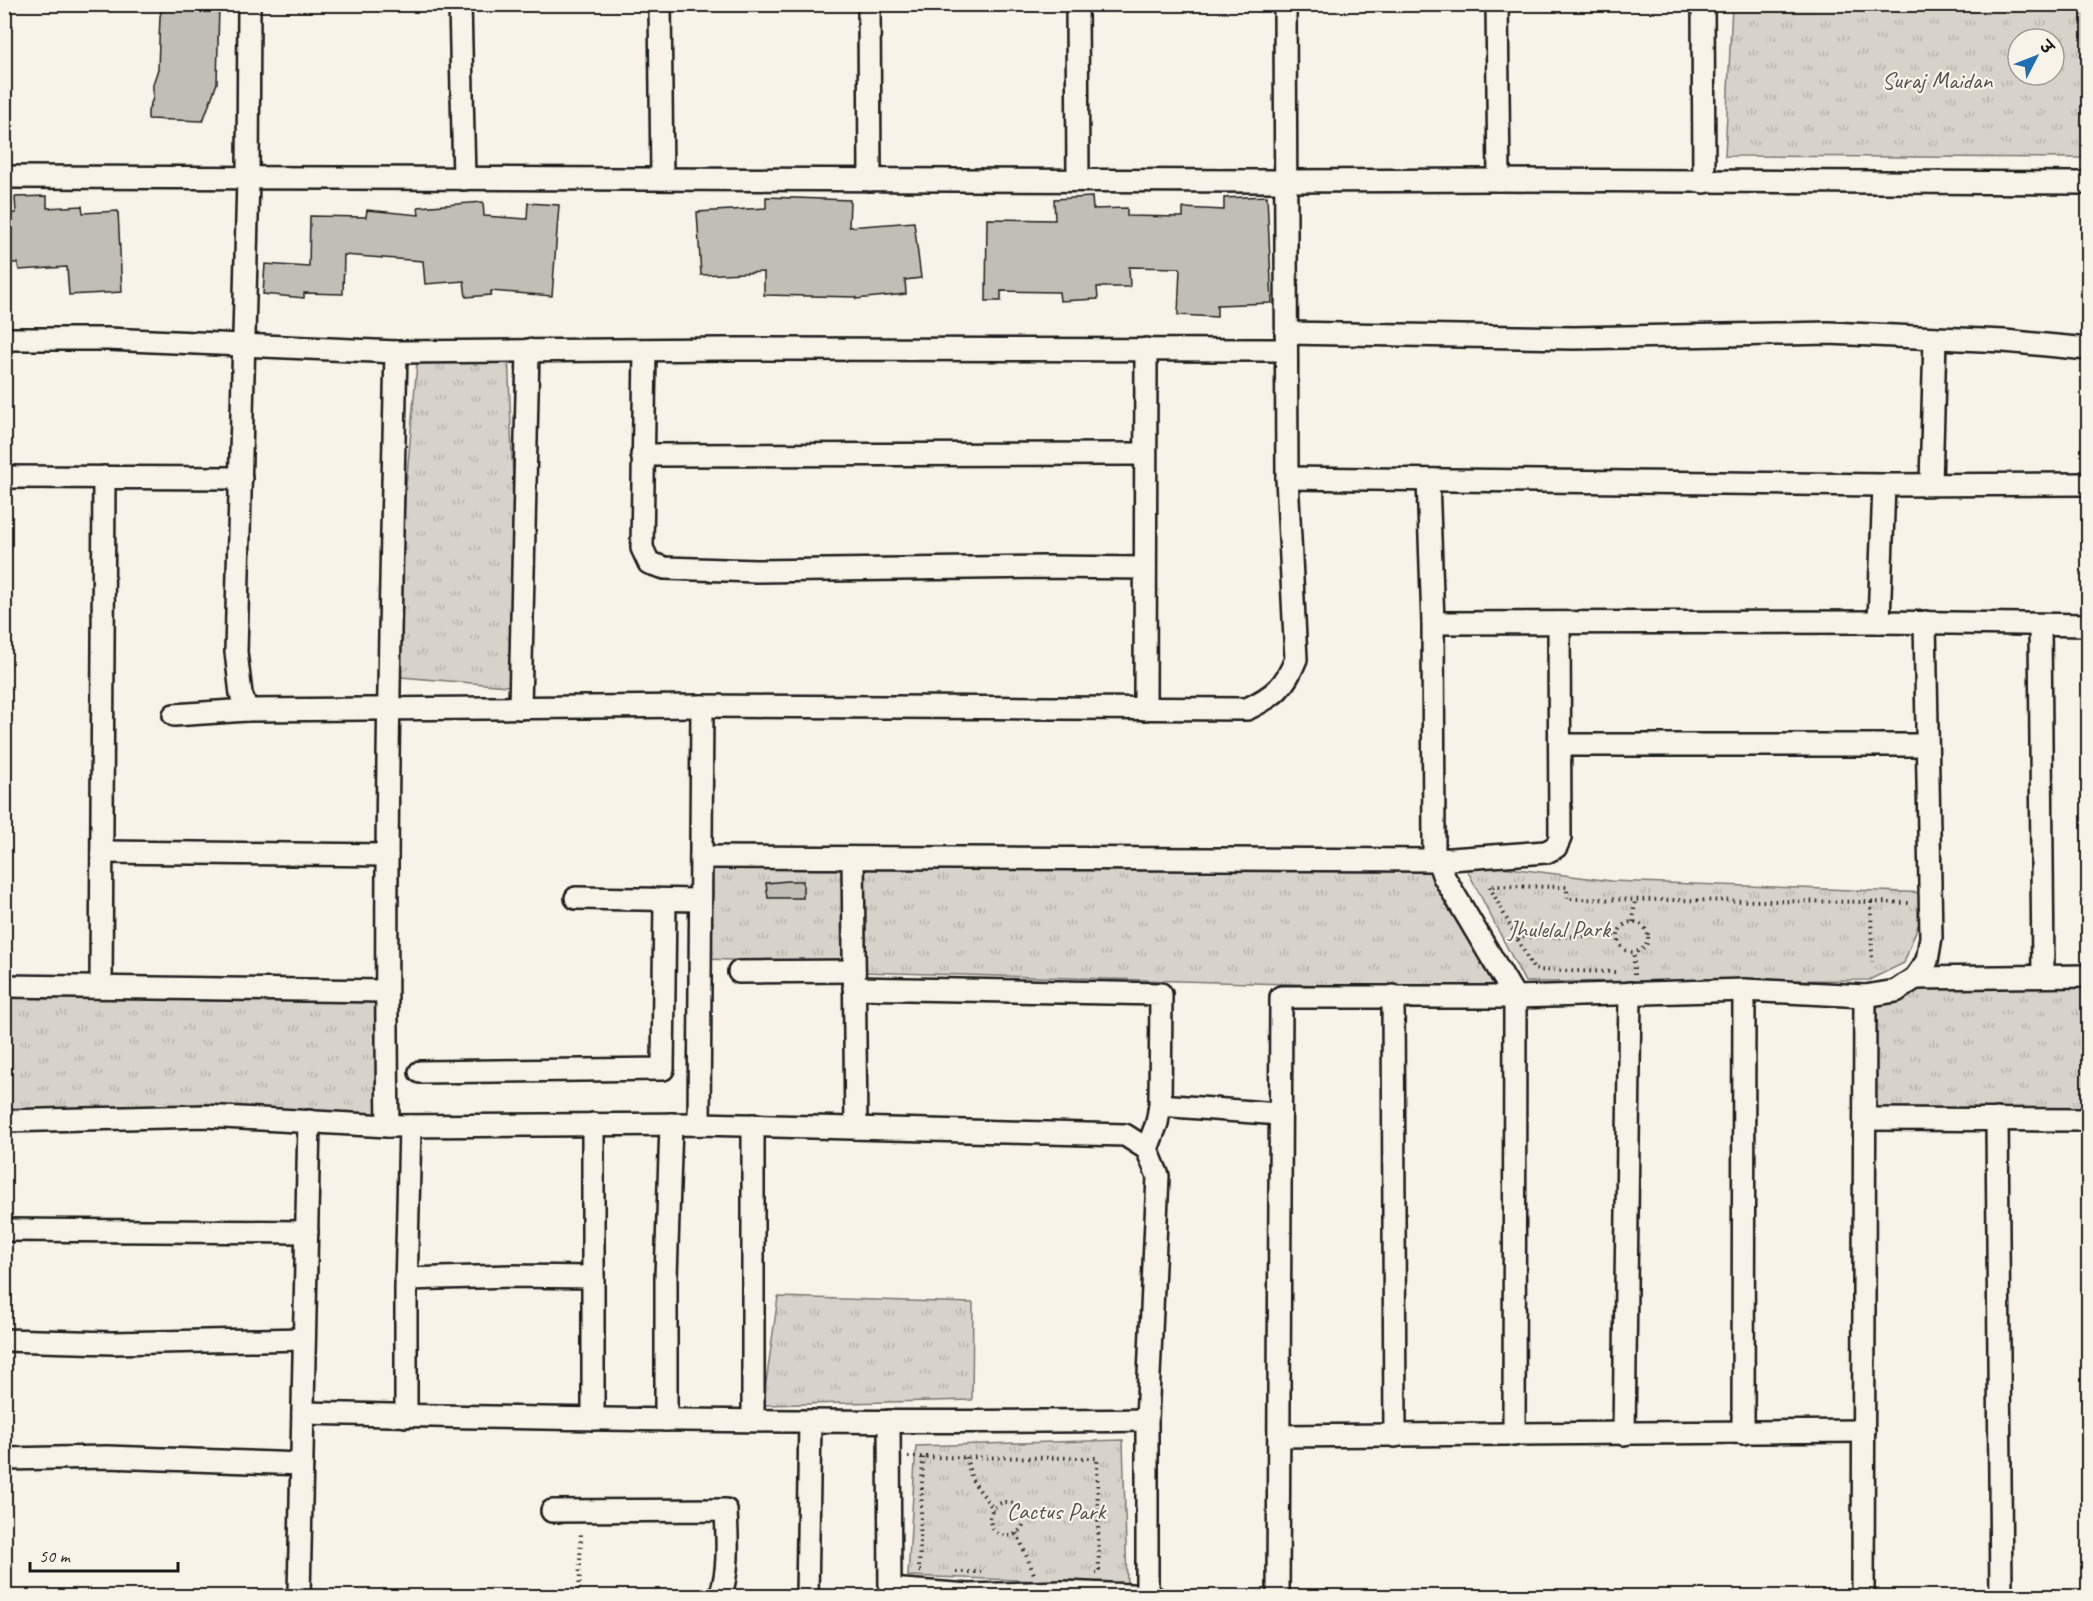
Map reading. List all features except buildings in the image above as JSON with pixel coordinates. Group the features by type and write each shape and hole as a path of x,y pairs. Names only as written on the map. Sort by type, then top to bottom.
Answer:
{"street":[{"path":"248,710 241,694 236,652 248,178 249,4"},
{"path":"460,4 464,179"},
{"path":"660,4 662,178"},
{"path":"869,4 870,180"},
{"path":"1077,4 1077,180"},
{"path":"174,715 248,710 702,706 1247,710 1271,698 1288,680 1296,658 1287,478 1285,4"},
{"path":"1497,4 1499,180"},
{"path":"1703,4 1704,182"},
{"path":"4,177 2088,183"},
{"path":"4,339 107,339 396,352 1146,350 1286,341 1829,333 2004,341 2088,348"},
{"path":"1931,484 1935,338"},
{"path":"520,708 528,350"},
{"path":"645,350 642,548 649,562 664,568 756,571 1145,568"},
{"path":"1145,709 1146,350"},
{"path":"388,1126 386,991 388,709 396,352"},
{"path":"642,455 1145,454"},
{"path":"4,477 241,478"},
{"path":"101,987 104,477"},
{"path":"1287,478 1884,486 2088,484"},
{"path":"1428,480 1433,623 1434,850 1444,877 1515,997 1514,1435"},
{"path":"1880,622 1884,486"},
{"path":"1433,623 1925,622 2088,625"},
{"path":"1278,1596 1281,997 1515,997 1744,990 1865,996 1896,991 1915,978 1927,961 1931,937 1925,622"},
{"path":"701,857 1437,860 1546,852 1556,847 1560,838 1560,623"},
{"path":"2040,625 2043,976"},
{"path":"699,1124 702,706"},
{"path":"1560,745 1927,745"},
{"path":"102,852 387,855"},
{"path":"853,858 856,1128"},
{"path":"576,898 700,900"},
{"path":"420,1072 663,1069 665,900"},
{"path":"739,972 854,980 1161,994 1160,1105 1157,1124 1147,1149"},
{"path":"1915,978 2088,976"},
{"path":"4,986 386,991"},
{"path":"1743,1433 1744,990"},
{"path":"1624,1434 1630,993"},
{"path":"1393,996 1395,1436"},
{"path":"1863,1596 1865,996"},
{"path":"1160,1105 1280,1114"},
{"path":"4,1121 205,1116 388,1126 699,1124 1125,1135 1147,1149 1158,1176 1147,1420 1147,1596"},
{"path":"1864,1119 2088,1120"},
{"path":"1996,1119 2001,1596"},
{"path":"299,1596 309,1121"},
{"path":"592,1419 593,1124"},
{"path":"666,1420 666,1277 671,1124"},
{"path":"753,1125 753,1420"},
{"path":"406,1416 406,1279 410,1126"},
{"path":"4,1230 307,1232"},
{"path":"406,1279 511,1276 593,1277"},
{"path":"4,1340 112,1343 304,1339"},
{"path":"303,1413 666,1420 1147,1420"},
{"path":"807,1596 810,1421"},
{"path":"889,1421 890,1593 969,1596 1063,1594 1154,1596"},
{"path":"1279,1436 1864,1431"},
{"path":"4,1459 107,1457 302,1464"},
{"path":"552,1511 726,1510 727,1551 724,1586 720,1596"}],"path":[{"path":"1634,972 1534,969 1489,886 1567,887 1568,899 1930,903"},
{"path":"1633,922 1635,900"},
{"path":"1871,902 1872,962"},
{"path":"1633,922 1640,923 1646,930 1648,940 1643,948 1629,951 1622,945 1618,936 1622,927 1633,922"},
{"path":"1516,937 1618,936"},
{"path":"930,1571 919,1571 923,1457 1097,1458 1099,1573 1088,1573"},
{"path":"966,1457 972,1480 994,1510"},
{"path":"1006,1502 1020,1508 1023,1514 1023,1524 1017,1533 1006,1536 996,1532 991,1522 994,1510 1006,1502"},
{"path":"579,1596 581,1511"},
{"path":"1017,1533 1034,1574"},
{"path":"953,1572 988,1573"},
{"path":"1022,1574 1045,1574"}],"green space":[{"name":"Suraj Maidan","path":"1732,5 2088,5 2088,158 1725,156"},
{"path":"508,351 521,687 389,676 418,352"},
{"name":"Jhulelal Park","path":"1463,862 1611,881 1930,893 1904,963 1869,980 1525,982"},
{"path":"712,867 1433,869 1499,990 861,972 848,965 708,959"},
{"path":"2088,983 2088,1113 1871,1113 1874,1004 1917,987"},
{"path":"4,992 376,996 377,1117 5,1113"},
{"path":"778,1297 973,1303 972,1400 763,1405"},
{"name":"Cactus Park","path":"1123,1440 1127,1584 908,1576 916,1446"}]}
